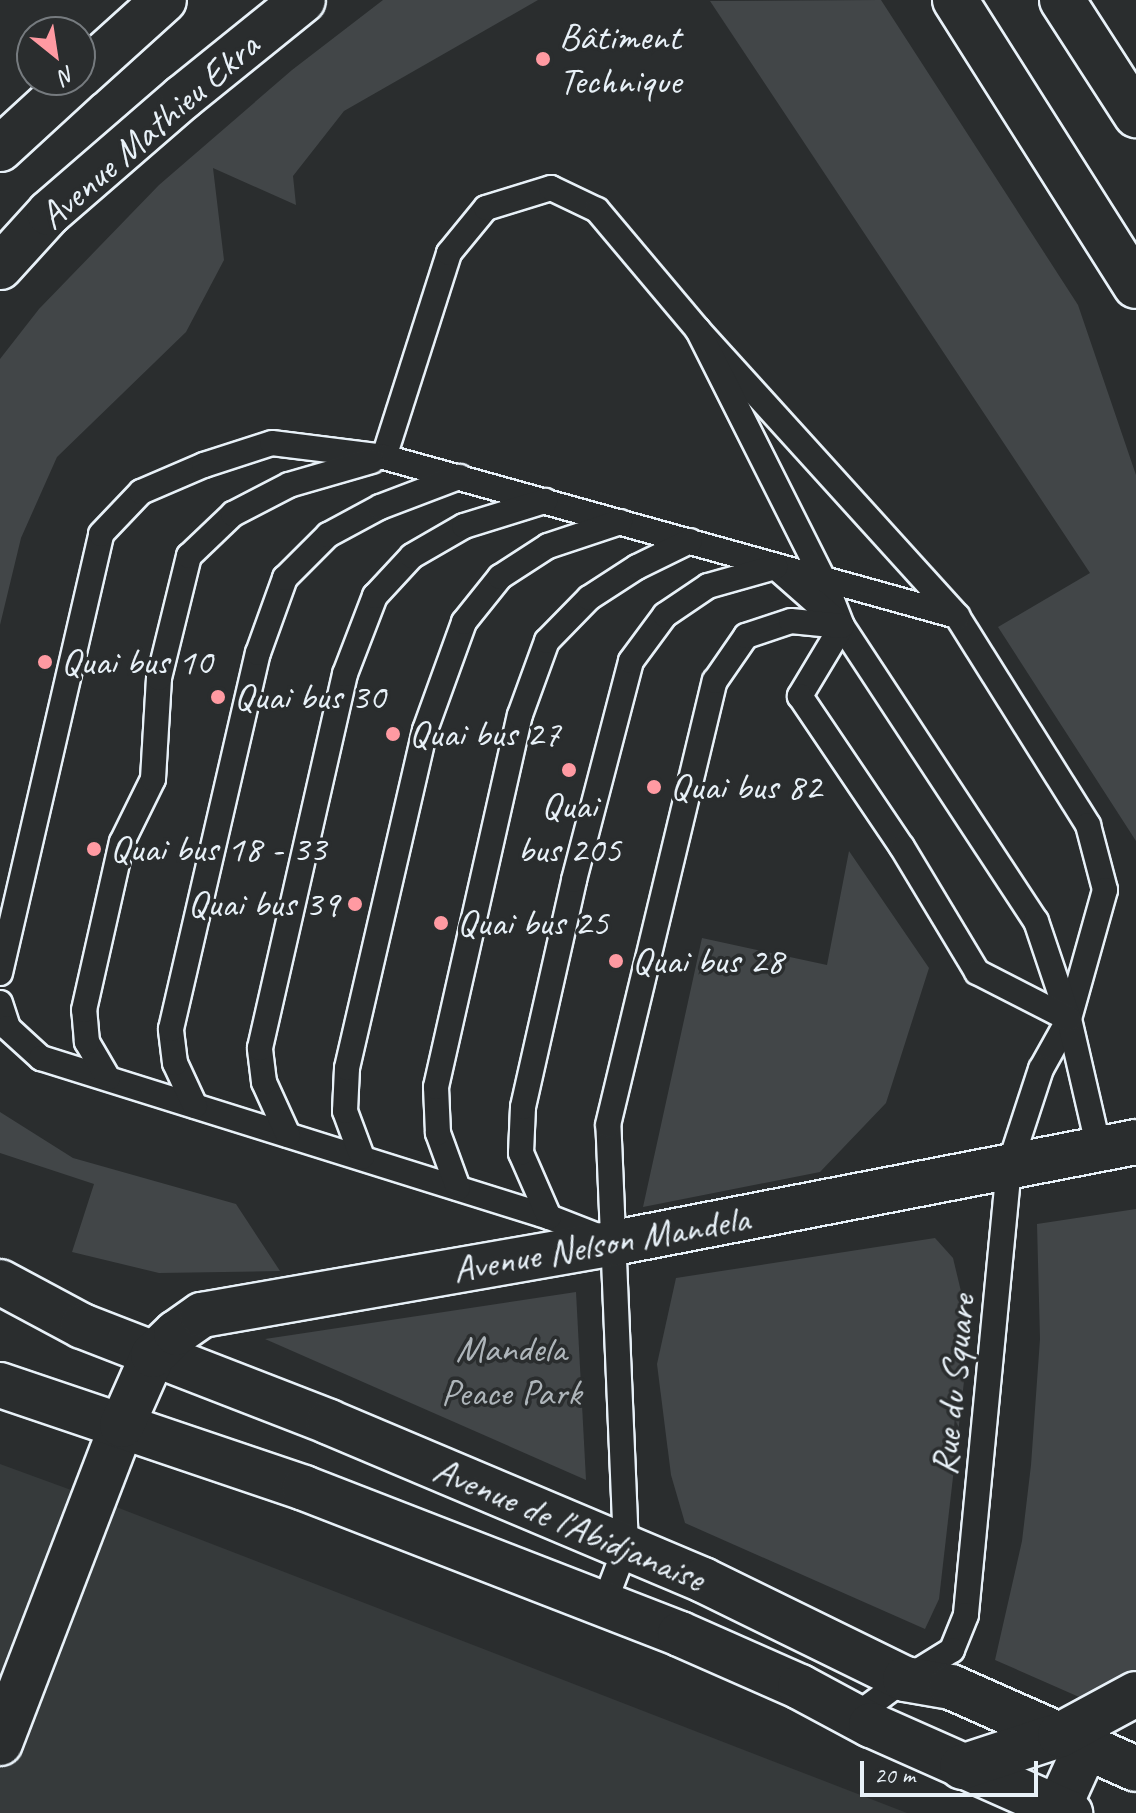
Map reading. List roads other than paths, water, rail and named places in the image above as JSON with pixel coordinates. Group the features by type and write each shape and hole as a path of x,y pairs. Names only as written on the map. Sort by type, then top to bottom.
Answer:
{"main road":[{"path":"96,62 164,0"},
{"name":"Avenue Mathieu Ekra","path":"0,267 49,213 183,97 303,0"},
{"path":"955,0 1124,268"},
{"path":"1062,0 1136,115"},
{"path":"0,149 58,96"},
{"name":"Avenue Nelson Mandela","path":"0,1743 122,1425 153,1355 176,1333 202,1315 614,1243 1118,1145"},
{"name":"Avenue de l'Abidjanaise","path":"0,1282 82,1326 329,1422 626,1546 703,1580 905,1679 951,1687 1136,1769"},
{"name":"Avenue de l'Abidjanaise","path":"0,1385 304,1488 604,1604 800,1687 854,1717 1062,1811"},
{"path":"962,1767 1073,1741 1136,1694"},
{"path":"1062,1811 1073,1741"}],"lane":[{"path":"384,457 449,253 486,208 551,188 597,210 698,330 957,616 1088,825 1105,890 1069,1019"},
{"path":"698,330 824,580 842,626 1036,921 1069,1019 1118,1145"},
{"path":"0,973 101,534 141,492 204,465 272,443 384,457 957,616"},
{"path":"108,1078 87,1042 84,1010 122,842 153,779 159,678 189,556 233,514 289,485 384,457"},
{"path":"195,1106 175,1063 171,1029 258,653 285,578 328,535 380,507 459,477"},
{"path":"288,1135 264,1082 260,1048 345,674 375,596 412,556 464,526 545,501"},
{"path":"362,1157 345,1111 347,1068 425,730 464,622 500,577 548,546 620,522"},
{"path":"458,1188 438,1133 436,1087 520,715 547,641 589,598 637,567 690,541"},
{"path":"775,567 842,626"},
{"path":"549,1217 521,1153 523,1107 574,880 631,661 665,615 708,586 775,567"},
{"path":"604,1604 626,1546 608,1125 715,681 746,636 791,621 842,626"},
{"path":"842,626 800,696 902,847 977,972 1069,1019"},
{"path":"0,1003 8,1028 41,1058 549,1217 614,1243"},
{"name":"Rue du Square","path":"854,1717 905,1679 952,1650 966,1615 1009,1167 1041,1069 1069,1019"}],"place":[{"name":"Bâtiment Technique","path":"543,59"},
{"name":"Quai bus 10","path":"45,662"},
{"name":"Quai bus 30","path":"218,697"},
{"name":"Quai bus 27","path":"393,734"},
{"name":"Quai bus 205","path":"569,770"},
{"name":"Quai bus 82","path":"654,787"},
{"name":"Quai bus 18 - 33","path":"94,849"},
{"name":"Quai bus 39","path":"355,904"},
{"name":"Quai bus 25","path":"441,923"},
{"name":"Quai bus 28","path":"616,961"}],"park label":[{"name":"Mandela Peace Park","path":"511,1371"}]}
